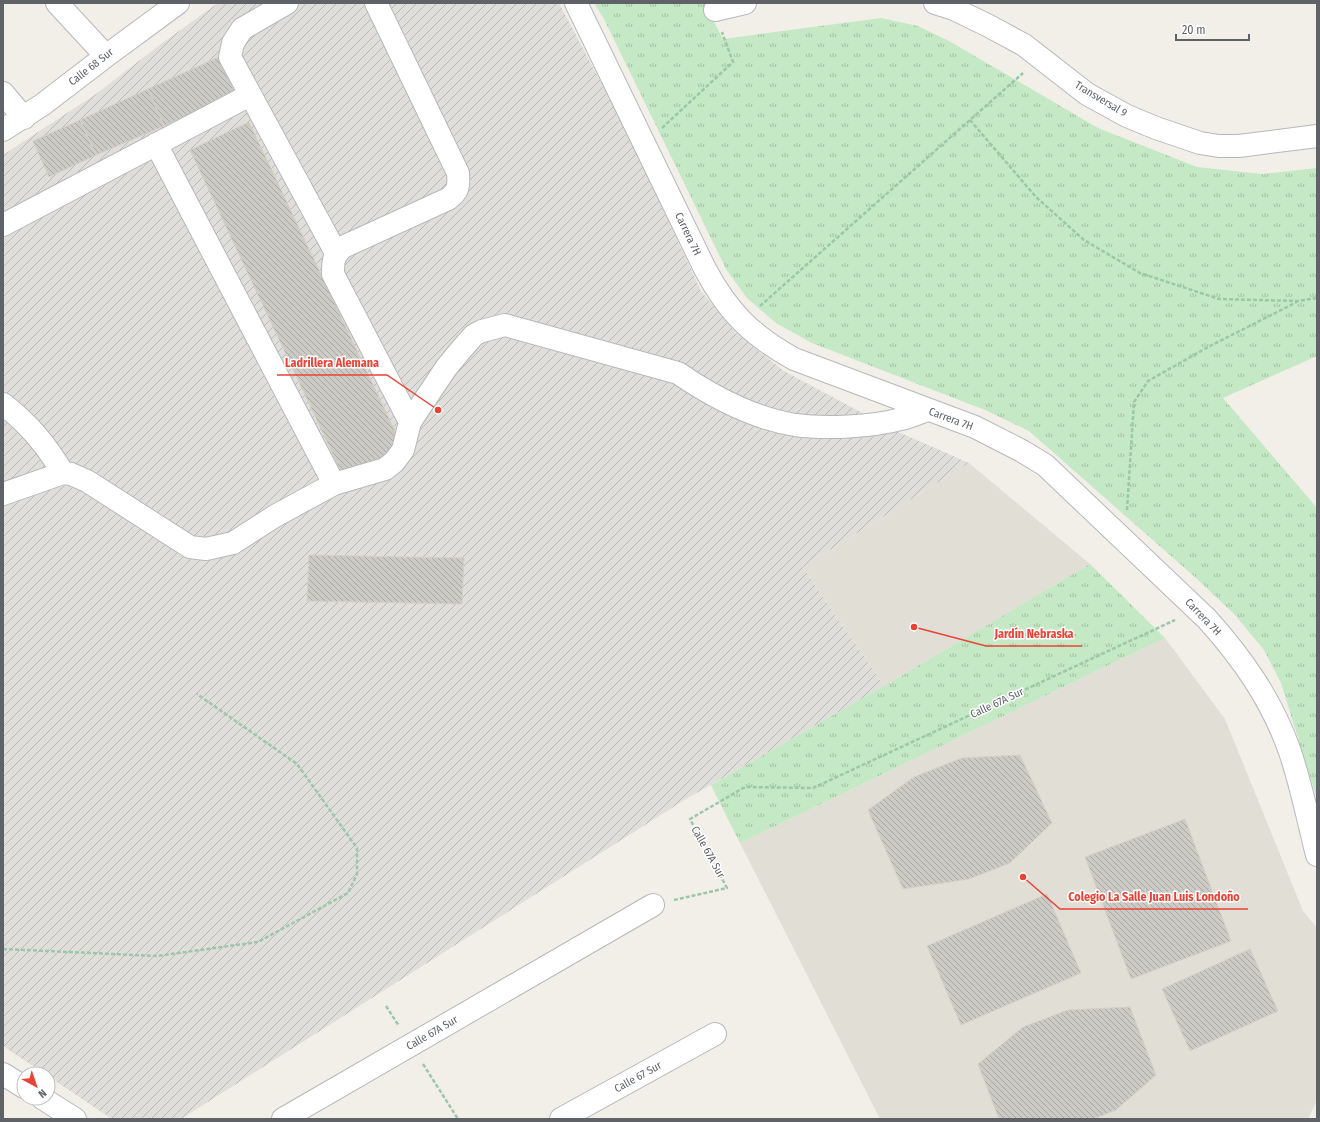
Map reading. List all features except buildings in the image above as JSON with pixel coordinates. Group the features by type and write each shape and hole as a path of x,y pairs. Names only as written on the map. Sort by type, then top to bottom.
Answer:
{"street":[{"path":"57,3 106,56"},
{"name":"Calle 68 Sur","path":"3,130 24,118 42,105 178,3"},
{"path":"287,3 242,29 233,43 230,58 336,253"},
{"path":"376,3 458,173 459,186 455,194 448,199 343,246 336,253 333,262 334,274 410,422"},
{"name":"Carrera 7H","path":"576,3 715,288 728,306 742,322 758,336 775,348 794,358 981,430 1022,451 1045,465 1197,610 1227,642 1246,666 1263,692 1289,748 1317,855"},
{"path":"715,10 745,3"},
{"name":"Transversal 9","path":"944,6 989,26 1024,45 1087,94 1127,116 1156,128 1200,143 1219,146 1239,146 1317,136"},
{"path":"3,93 24,118"},
{"path":"3,225 250,95"},
{"path":"156,144 334,484"},
{"path":"3,494 64,473 71,474 87,481 190,547 206,550 233,543 275,516 334,484 385,469 394,462 403,450 410,422 446,368 466,343 474,335 482,331 505,325 678,373 722,400 758,414 795,425 828,426 875,424 901,419 927,410"},
{"path":"3,404 31,428 64,473"},
{"name":"Calle 67A Sur","path":"283,1119 652,905"},
{"name":"Calle 67 Sur","path":"561,1119 715,1034"},
{"path":"3,1074 16,1082"},
{"path":"55,1106 75,1119"}],"path":[{"path":"645,144 733,62 715,10"},
{"path":"742,322 1040,58"},
{"path":"970,120 1041,201 1084,240 1140,273 1220,299 1298,301 1317,298"},
{"path":"1125,541 1134,402 1148,381 1210,346 1298,301"},
{"name":"Calle 67A Sur","path":"652,905 727,888 690,819 745,787 813,788 1197,610"},
{"path":"3,949 157,956 258,942 348,893 357,874 357,848 297,764 197,694"}],"shaded area":[{"path":"218,3 559,3 624,126 701,291 736,333 784,371 896,431 969,463 803,567 884,686 686,799 181,1119 112,1119 56,1081 56,1066 33,1066 3,1046 3,155 96,94 161,44"},
{"path":"969,463 1090,564 884,686 803,567"},
{"path":"1165,638 1225,719 1303,911 1317,928 1317,1100 1308,1119 880,1119 740,843"}],"green space":[{"path":"594,3 704,3 723,39 881,18 918,26 949,41 1098,128 1197,167 1262,174 1317,168 1317,356 1223,398 1317,508 1317,799 1281,683 1264,650 1235,615 1196,578 1029,431 985,410 812,343 776,323 747,298 726,269 604,19"},
{"path":"1090,564 1165,638 740,843 711,785 884,686"}],"place":[{"name":"Ladrillera Alemana","path":"438,410"},
{"name":"Jardín Nebraska","path":"914,627"},
{"name":"Colegio La Salle Juan Luis Londoño","path":"1023,877"}]}
